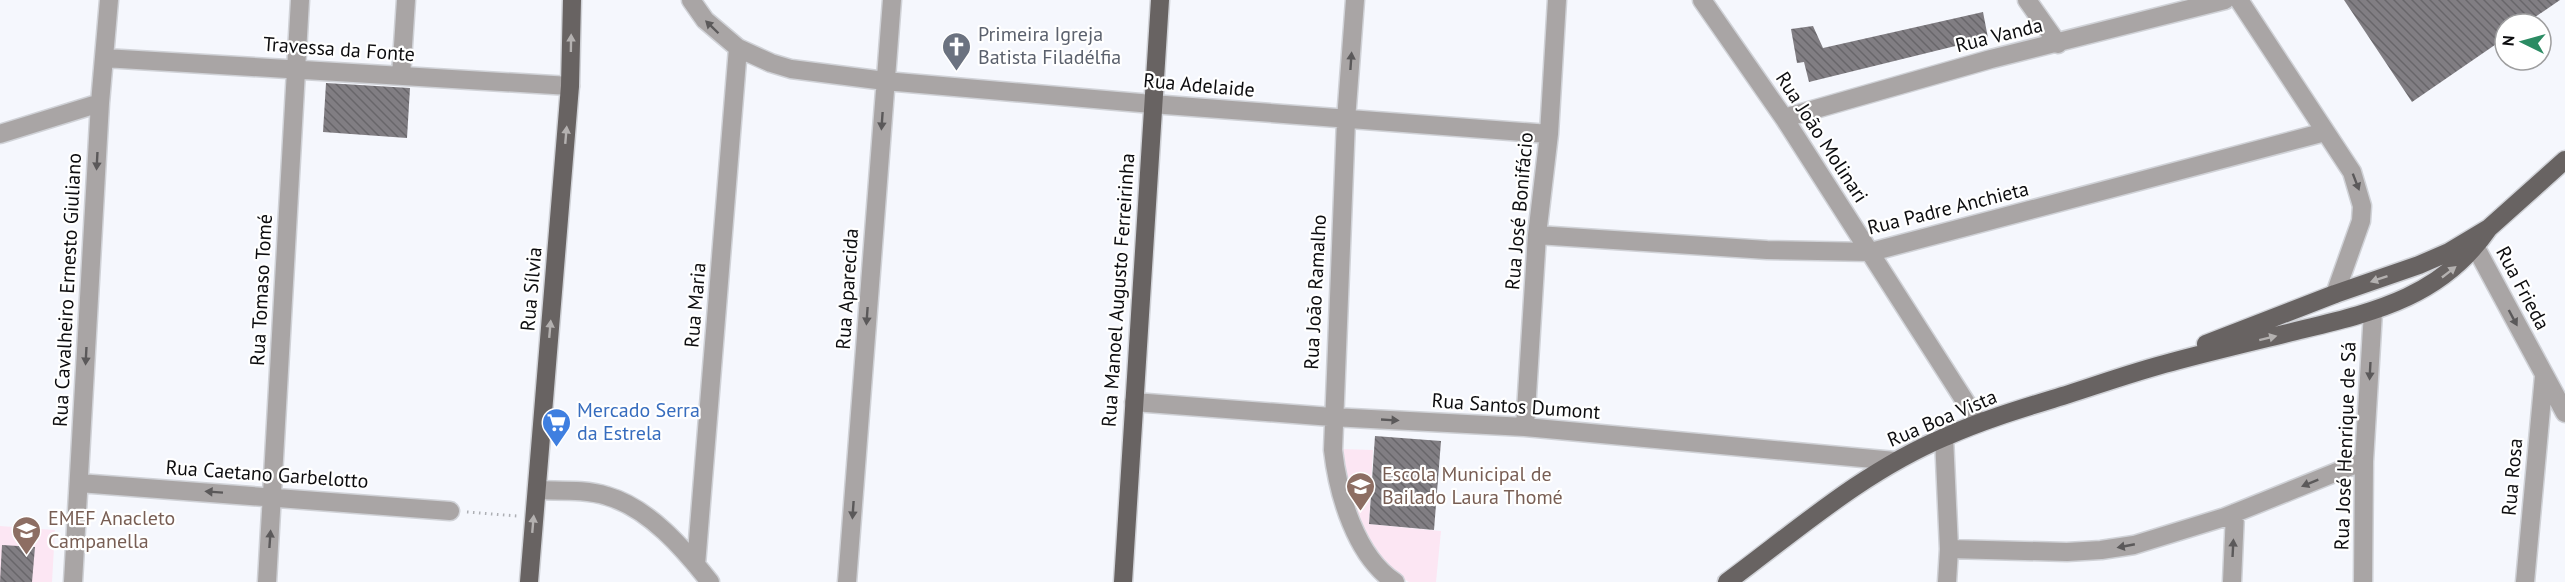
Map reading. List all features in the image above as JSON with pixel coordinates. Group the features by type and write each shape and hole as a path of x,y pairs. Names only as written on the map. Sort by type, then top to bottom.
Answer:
{"main road":[{"name":"Rua Sílvia","path":"529,582 570,86 572,0"},
{"name":"Rua Manoel Augusto Ferreirinha","path":"1122,582 1160,0"},
{"name":"Rua Boa Vista","path":"2170,362 2225,336 2335,294 2419,266 2489,228 2565,160"},
{"name":"Rua Boa Vista","path":"1727,582 1895,461 1944,437 1979,423 2170,362 2373,312 2427,288 2451,271 2476,248 2489,228"},
{"path":"2335,294 2346,319"}],"street":[{"name":"Rua Cavalheiro Ernesto Giuliano","path":"73,582 100,103 109,0"},
{"name":"Rua Tomaso Tomé","path":"267,582 300,0"},
{"path":"401,76 406,0"},
{"name":"Rua Adelaide","path":"691,0 705,20 738,48 791,69 885,81 1152,104 1550,134"},
{"name":"Rua Aparecida","path":"847,582 892,0"},
{"name":"Rua João Ramalho","path":"1355,0 1346,120 1332,417 1336,479 1346,510 1357,534 1387,580"},
{"name":"Rua José Bonifácio","path":"1525,427 1537,235 1550,134 1557,0"},
{"name":"Rua João Molinari","path":"1702,0 1784,118 1979,423"},
{"path":"2027,0 2058,44"},
{"name":"Rua Vanda","path":"1784,118 1991,59 2058,44 2225,0"},
{"path":"2239,0 2352,172 2362,206 2361,221 2335,294"},
{"name":"Rua Maria","path":"696,565 738,48"},
{"name":"Travessa da Fonte","path":"104,58 570,86"},
{"path":"0,134 100,103"},
{"name":"Rua Padre Anchieta","path":"1537,235 1778,250 1870,252 2325,132"},
{"name":"Rua Frieda","path":"2476,248 2565,413"},
{"name":"Rua José Henrique de Sá","path":"2363,582 2364,461 2373,312"},
{"name":"Rua Rosa","path":"2525,582 2544,376"},
{"name":"Rua Santos Dumont","path":"1134,402 1332,417 1525,427 1895,461"},
{"path":"1944,437 1949,549 1947,582"},
{"path":"1949,549 2101,550 2133,544 2235,513 2364,461"},
{"name":"Rua Caetano Garbelotto","path":"80,483 450,511"},
{"path":"537,490 589,493 623,502 660,529 710,582"},
{"path":"2232,582 2235,513"}],"path":[{"path":"450,511 521,516"}],"shaded area":[{"name":"Escola Municipal de Bailado Laura Thomé","path":"1340,449 1373,450 1369,524 1441,531 1436,582 1409,582 1393,573 1361,536 1348,501"},
{"name":"EMEF Anacleto Campanella","path":"0,526 55,530 52,582 0,582"}],"building":[{"path":"2344,0 2560,0 2542,12 2493,12 2493,46 2412,102"},
{"path":"1983,12 1988,38 1809,82 1804,62 1797,63 1791,29 1813,26 1823,48"},
{"path":"326,83 410,88 407,138 323,132"},
{"path":"1375,436 1441,441 1434,530 1369,524"},
{"path":"2,545 35,547 32,582 0,582"}],"place":[{"name":"Primeira Igreja Batista Filadélfia","path":"957,72"},
{"name":"Mercado Serra da Estrela","path":"556,448"},
{"name":"Escola Municipal de Bailado Laura Thomé","path":"1361,512"},
{"name":"EMEF Anacleto Campanella","path":"27,556"}]}
